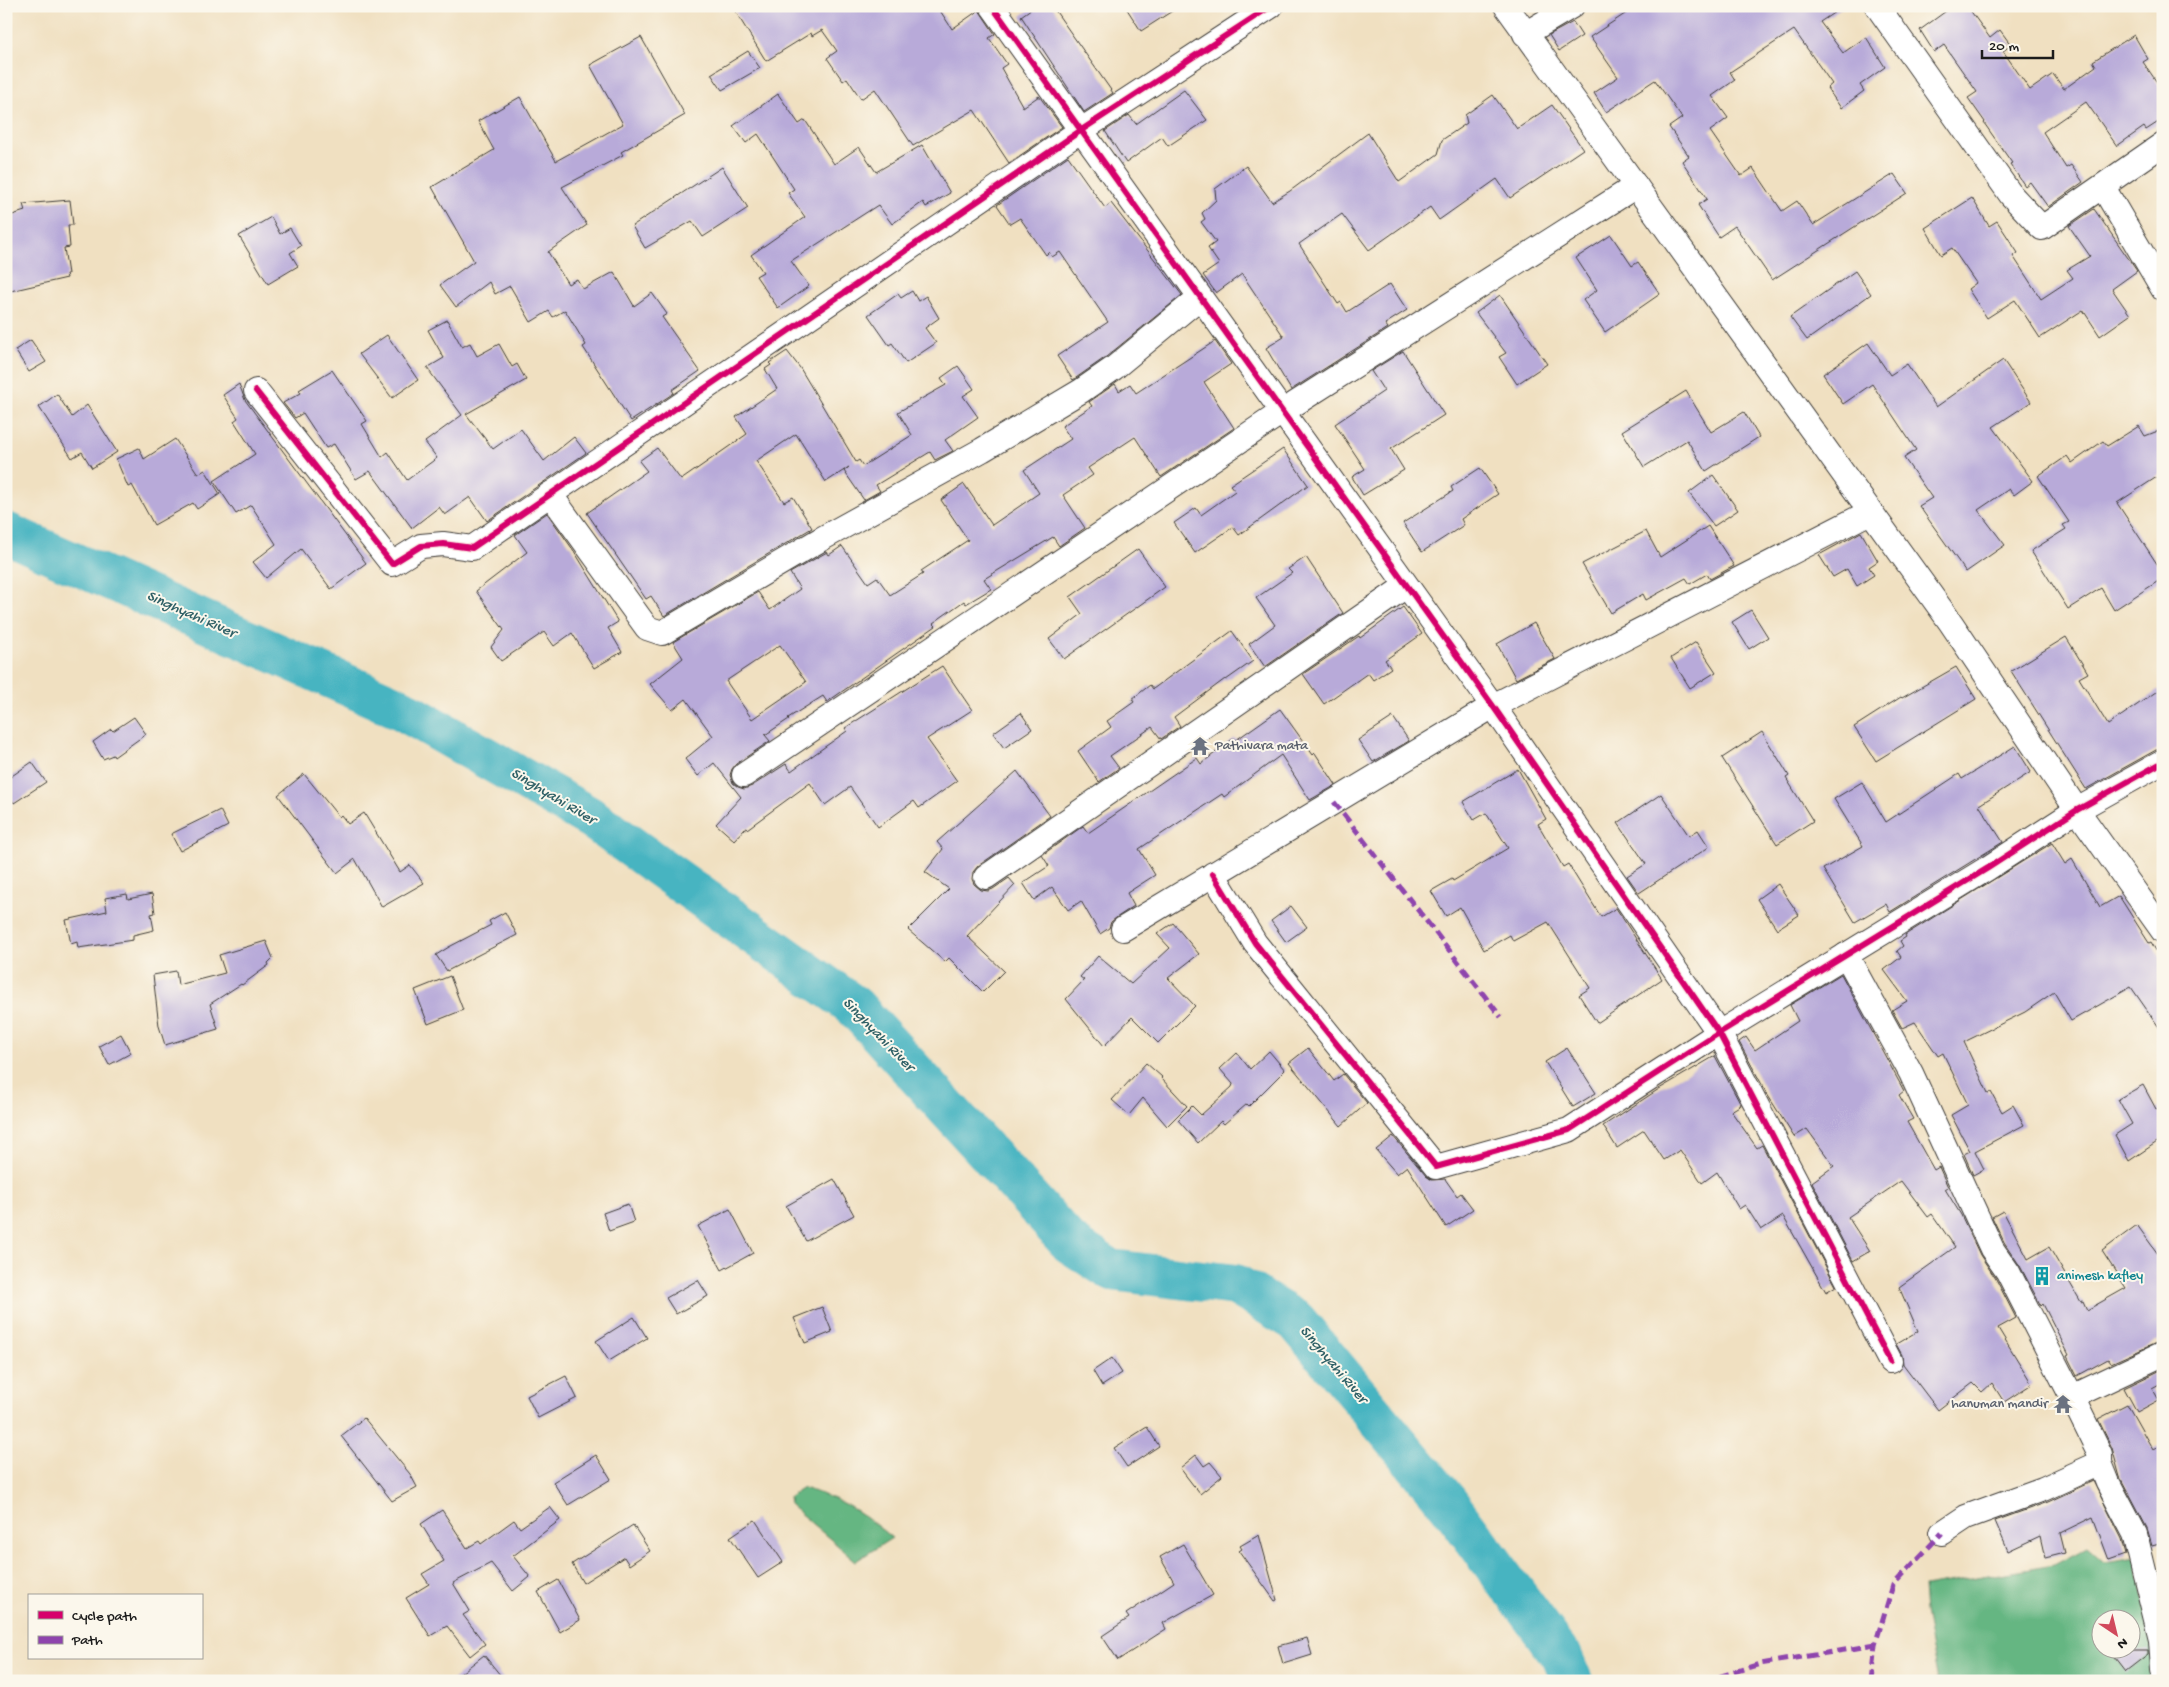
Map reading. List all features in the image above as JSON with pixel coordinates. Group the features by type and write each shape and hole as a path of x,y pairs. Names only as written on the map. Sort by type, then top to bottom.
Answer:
{"street":[{"path":"992,6 1199,298 1493,706 1719,1033 1890,1361"},
{"path":"256,391 392,564 421,546 443,544 472,548 1080,131 1271,6"},
{"path":"1506,6 1951,623 2077,810 2163,931"},
{"path":"1525,34 1572,6"},
{"path":"1877,6 2011,195 2042,228 2163,144"},
{"path":"744,775 1282,412 1636,186"},
{"path":"2103,187 2163,289"},
{"path":"550,494 646,628 662,633 823,538 982,450 1081,391 1114,368 1199,298"},
{"path":"1122,929 1493,706 1870,512"},
{"path":"986,877 1406,586"},
{"path":"1213,874 1255,943 1436,1167 1569,1130 1719,1033 1988,868 2077,810 2163,762"},
{"path":"1846,955 1911,1073 1992,1250 2008,1272 2100,1454 2100,1463 2108,1483 2135,1534 2161,1640 2163,1670"},
{"path":"2072,1397 2163,1354"},
{"path":"1942,1533 1966,1517 2043,1488 2100,1463"}],"green space":[{"path":"803,1488 830,1497 851,1507 892,1538 856,1561 790,1505 789,1497"},
{"path":"2088,1547 2105,1562 2136,1557 2160,1681 1938,1681 1925,1612 1923,1587 2054,1565"}],"building":[{"path":"732,6 937,6 952,29 979,10 995,34 989,38 1007,64 1001,68 1023,107 1039,96 1062,127 1009,163 974,110 913,146 875,89 861,99 847,78 843,81 827,58 837,51 822,30 812,36 811,33 766,61"},
{"path":"1035,6 1052,6 1113,93 1084,112 1021,16"},
{"path":"1125,6 1180,6 1141,31"},
{"path":"1637,6 1844,6 1820,22 1843,53 1866,37 1885,67 1860,85 1864,91 1841,108 1827,88 1832,84 1794,30 1730,72 1735,80 1712,96 1728,118 1710,131 1741,176 1753,168 1782,211 1797,201 1813,225 1894,174 1907,193 1772,280 1735,226 1719,237 1698,205 1707,199 1682,161 1689,156 1669,127 1682,118 1655,80 1606,112 1594,93 1618,77 1590,37"},
{"path":"1953,6 1967,6 1990,38 2000,30 2011,45 2003,51 2030,90 2053,74 2064,89 2096,66 2093,61 2134,35 2148,59 2143,62 2163,91 2163,119 2146,130 2144,127 2117,146 2086,102 2043,132 2066,168 2071,165 2083,182 2048,207 2030,182 2025,186 2010,164 2012,163 1968,98 1977,92 1944,45 1934,52 1920,30"},
{"path":"1573,22 1582,36 1559,51 1549,35"},
{"path":"641,37 685,115 621,152 623,155 562,187 587,225 548,252 568,284 577,279 583,289 614,272 634,306 652,293 667,314 662,317 700,371 672,390 674,393 631,421 583,347 586,345 565,310 553,317 549,311 531,322 510,286 495,294 489,282 456,307 440,285 474,261 432,187 494,150 478,121 520,97 556,161 623,124 590,65"},
{"path":"748,51 760,68 722,90 711,74"},
{"path":"1184,90 1207,120 1168,146 1162,137 1126,163 1105,131 1129,115 1136,124"},
{"path":"778,94 799,124 805,120 834,164 859,147 876,172 922,145 950,193 926,207 923,202 892,224 878,205 791,261 809,286 778,308 756,276 763,272 751,255 805,217 788,193 794,189 758,134 746,143 733,126"},
{"path":"1493,95 1517,129 1552,105 1583,149 1510,198 1497,179 1439,220 1430,207 1369,250 1342,214 1299,244 1338,304 1341,302 1347,312 1390,284 1407,310 1385,324 1388,328 1291,390 1266,348 1284,337 1242,274 1216,293 1203,275 1219,264 1208,248 1216,242 1201,222 1205,219 1202,213 1216,200 1215,189 1246,166 1272,202 1290,191 1368,133 1399,182 1438,154 1442,140 1467,123 1465,115"},
{"path":"1068,156 1105,208 1111,203 1182,295 1106,357 1073,380 1057,356 1108,322 1060,252 1052,257 1049,252 1046,255 1020,218 1010,224 997,205"},
{"path":"722,167 748,208 703,237 692,221 645,248 632,226"},
{"path":"1972,198 1989,226 1997,221 2018,253 2013,256 2041,299 2073,278 2067,270 2090,256 2069,226 2094,209 2137,271 2112,289 2130,315 2100,336 2083,310 2040,338 2015,300 1987,318 1968,289 1976,283 1952,248 1941,255 1925,228"},
{"path":"70,200 73,225 68,225 70,247 64,248 67,278 6,292 6,217 25,211 23,204"},
{"path":"271,217 280,234 290,228 301,246 290,253 298,266 268,284 239,236"},
{"path":"1611,235 1632,266 1638,262 1660,294 1605,332 1583,300 1597,290 1576,258"},
{"path":"1855,271 1871,294 1807,340 1790,317"},
{"path":"912,291 918,301 926,296 939,318 925,328 936,343 906,363 892,343 889,345 868,315 898,294 901,298"},
{"path":"1500,295 1547,364 1517,384 1499,357 1506,353 1476,313"},
{"path":"447,320 462,347 470,343 477,356 499,344 512,367 517,364 526,380 466,414 493,449 521,429 544,461 574,437 586,453 487,521 470,497 445,515 439,507 412,528 370,471 356,479 334,444 326,448 303,413 295,418 283,403 301,393 299,390 332,370 367,421 362,424 382,457 388,452 407,480 437,458 425,442 462,415 427,368 444,358 428,330"},
{"path":"387,335 418,380 392,398 359,354"},
{"path":"31,340 46,362 29,372 15,350"},
{"path":"1215,341 1231,364 1204,382 1234,428 1161,477 1135,437 1088,468 1093,475 1063,495 1085,528 1059,546 1053,537 984,579 991,589 966,604 964,601 933,623 936,626 827,702 823,696 788,718 765,735 770,741 736,764 730,775 733,783 744,789 752,786 786,764 791,771 847,731 845,728 942,666 972,710 927,739 957,781 919,808 914,801 878,827 850,787 825,805 810,783 747,829 745,828 734,840 716,824 741,797 714,763 698,776 685,759 713,736 686,699 672,710 650,684 683,658 673,642 758,592 770,610 800,589 790,573 827,552 829,555 842,546 868,583 877,577 890,595 923,574 921,571 968,540 941,500 964,484 992,525 1039,493 1024,470 1071,439 1062,426 1092,406 1089,402 1115,384 1119,391 1130,384 1136,393","holes":["780,645 806,682 752,719 726,681"]},
{"path":"1868,343 1890,375 1907,364 1936,407 2003,360 2031,402 1993,427 2033,481 2014,495 2009,489 1978,510 2005,545 1966,572 1919,506 1932,498 1904,458 1916,450 1872,384 1843,404 1823,374"},
{"path":"787,351 800,368 856,462 859,460 863,466 912,435 898,412 946,385 941,378 958,366 974,389 963,396 978,417 945,440 953,451 935,460 930,452 876,485 880,491 864,500 844,471 849,467 826,482 796,434 756,461 784,502 793,497 812,528 664,616 651,596 646,599 587,513 647,471 639,461 657,448 681,480 747,434 736,417 777,389 765,369 771,365 769,363"},
{"path":"1403,351 1444,415 1391,449 1404,470 1363,495 1352,477 1365,469 1335,424 1384,391 1371,371"},
{"path":"239,384 245,400 366,563 331,589 301,549 266,578 253,562 276,544 251,505 236,514 214,481 255,454 234,421 238,418 223,395"},
{"path":"1686,391 1711,432 1744,412 1759,437 1706,471 1687,440 1644,467 1622,431"},
{"path":"57,394 72,417 87,405 117,452 92,468 82,452 72,458 39,407"},
{"path":"2139,426 2145,436 2163,429 2163,473 2117,503 2163,573 2163,578 2114,610 2101,588 2068,609 2031,551 2066,529 2063,525 2069,522 2038,476 2067,456 2072,463 2103,441 2107,446"},
{"path":"175,439 198,474 205,470 220,494 197,509 193,503 154,525 132,485 128,487 116,459 139,448 144,459"},
{"path":"1283,449 1308,485 1239,535 1233,527 1195,553 1174,523 1196,508 1201,515 1235,491 1230,485"},
{"path":"1480,468 1498,494 1461,519 1464,525 1422,552 1403,523 1453,491 1451,487"},
{"path":"1713,475 1738,510 1714,526 1689,493"},
{"path":"547,513 574,551 618,622 608,628 622,652 594,668 572,633 554,646 544,632 501,661 491,647 504,630 476,591 527,552 515,535"},
{"path":"1708,526 1734,566 1710,579 1707,574 1690,584 1686,578 1646,600 1643,594 1611,613 1582,564 1646,531 1660,557"},
{"path":"1861,532 1878,561 1869,567 1874,575 1857,586 1847,569 1833,577 1819,555"},
{"path":"1138,549 1165,587 1064,659 1049,639 1082,614 1070,597"},
{"path":"1306,557 1343,613 1265,667 1249,644 1275,625 1256,598 1292,573 1288,569"},
{"path":"1403,607 1422,634 1385,660 1391,668 1373,680 1368,673 1324,704 1303,674 1359,636 1360,638"},
{"path":"1751,610 1768,637 1749,649 1732,622"},
{"path":"1534,623 1555,659 1516,679 1497,644"},
{"path":"1232,631 1253,661 1225,679 1174,717 1180,726 1161,739 1152,727 1110,756 1119,768 1099,782 1078,751 1111,727 1107,721 1134,702 1132,699 1150,685 1153,689"},
{"path":"2066,637 2088,673 2079,678 2108,725 2163,687 2163,748 2156,750 2086,789 2011,671"},
{"path":"1696,642 1716,672 1690,688 1671,658"},
{"path":"1956,667 1976,699 1876,761 1854,727 1901,697"},
{"path":"1280,709 1313,755 1315,753 1336,785 1310,800 1281,755 1224,797 1222,794 1139,849 1155,875 1127,893 1134,906 1111,922 1109,928 1100,934 1081,901 1068,910 1052,887 1034,900 1023,883 1049,866 1042,855 1083,826 1088,833 1197,758 1201,764 1234,738 1236,740"},
{"path":"1021,713 1032,729 1004,748 993,733"},
{"path":"134,717 146,734 114,757 113,755 103,759 93,742 111,729 113,731"},
{"path":"1393,717 1409,741 1373,762 1358,740"},
{"path":"1762,732 1789,776 1786,778 1813,821 1777,844 1722,758"},
{"path":"2015,746 2031,772 1979,805 2003,842 1890,912 1886,904 1855,922 1823,869 1863,846 1834,799 1862,782 1886,822 1959,774 1962,779"},
{"path":"32,762 46,782 14,803 6,792 6,780"},
{"path":"1518,769 1546,819 1538,824 1563,867 1568,864 1601,917 1616,908 1662,979 1597,1023 1579,995 1590,988 1548,922 1513,941 1510,935 1484,950 1460,907 1446,916 1431,891 1452,879 1453,881 1508,848 1486,813 1474,820 1463,802"},
{"path":"1017,771 1050,816 978,866 973,872 972,879 974,884 981,890 988,891 993,889 1009,878 1015,885 967,936 1004,971 983,992 949,958 945,962 908,930 949,889 925,872 943,849 937,842"},
{"path":"304,774 339,817 341,815 348,824 364,813 400,872 410,865 424,883 382,907 355,859 337,873 278,795"},
{"path":"1661,794 1689,836 1698,830 1709,847 1639,893 1627,876 1646,864 1618,823"},
{"path":"220,810 228,826 180,851 171,834"},
{"path":"2052,843 2065,864 2072,859 2100,907 2119,896 2163,962 2163,1033 2131,987 2071,1021 2054,992 2025,1012 1964,1042 1988,1093 1991,1092 2002,1112 2013,1105 2024,1125 1975,1151 1984,1169 1973,1175 1964,1154 1970,1151 1951,1115 1968,1105 1943,1053 1938,1056 1915,1022 1902,1028 1892,1010 1907,1001 1884,970 1901,957 1897,951 1903,946 1900,941 1906,937 1905,935"},
{"path":"1778,884 1799,915 1777,929 1757,899"},
{"path":"127,894 128,899 152,894 155,913 151,914 154,930 133,935 133,940 78,948 77,942 71,944 66,920 107,911 105,898"},
{"path":"1291,906 1307,927 1286,942 1271,921"},
{"path":"505,912 517,935 447,971 436,955 491,925 489,921"},
{"path":"1173,923 1199,954 1168,978 1195,1006 1158,1043 1132,1017 1104,1046 1066,999 1084,980 1080,977 1098,956 1131,984 1170,948 1157,934"},
{"path":"266,941 273,958 268,963 269,965 242,985 210,1004 218,1029 165,1045 159,1026 153,975 176,971 178,985 225,973 219,955"},
{"path":"1841,974 1904,1091 1899,1095 1913,1119 1907,1122 1934,1170 1939,1167 1948,1187 1945,1189 2016,1318 1998,1328 2032,1384 2004,1402 1992,1383 1982,1392 1973,1383 1938,1410 1903,1364 1902,1355 1896,1344 1918,1331 1899,1287 1955,1247 1932,1214 1928,1217 1901,1181 1848,1217 1870,1251 1853,1261 1812,1182 1834,1166 1807,1129 1794,1137 1767,1094 1739,1042 1746,1037 1755,1050 1798,1021 1790,1005"},
{"path":"450,976 463,1010 428,1024 415,990"},
{"path":"121,1034 131,1053 109,1065 99,1046"},
{"path":"1308,1048 1334,1081 1343,1074 1367,1103 1341,1126 1289,1063"},
{"path":"1567,1048 1596,1093 1573,1107 1545,1062"},
{"path":"1269,1051 1285,1070 1249,1106 1247,1104 1224,1124 1221,1121 1198,1143 1178,1120 1192,1106 1201,1115 1232,1087 1233,1084 1220,1069 1237,1053 1250,1069"},
{"path":"1715,1056 1741,1105 1731,1111 1757,1148 1762,1145 1836,1286 1826,1292 1783,1216 1761,1230 1745,1205 1739,1209 1717,1172 1702,1183 1680,1150 1664,1160 1644,1130 1617,1148 1603,1126 1659,1089"},
{"path":"1146,1063 1162,1077 1187,1106 1167,1126 1143,1098 1129,1115 1112,1100"},
{"path":"2143,1085 2156,1109 2163,1105 2163,1138 2129,1161 2115,1135 2132,1124 2118,1099"},
{"path":"1393,1136 1426,1176 1432,1180 1445,1179 1457,1196 1461,1193 1473,1209 1446,1227 1407,1166 1397,1174 1376,1150"},
{"path":"834,1179 854,1215 806,1241 786,1206"},
{"path":"628,1204 634,1222 609,1231 603,1213"},
{"path":"730,1209 753,1253 722,1270 698,1226"},
{"path":"2003,1211 2028,1259 2049,1247 2087,1310 2126,1288 2102,1251 2137,1225 2163,1261 2163,1340 2111,1363 2108,1359 2077,1376 2067,1356 2069,1355 2043,1304 2041,1306 2020,1266 2004,1242 1992,1217"},
{"path":"698,1280 708,1296 676,1314 666,1298"},
{"path":"822,1307 832,1332 805,1343 794,1318"},
{"path":"634,1317 647,1338 609,1361 596,1341"},
{"path":"1112,1358 1122,1373 1102,1386 1093,1371"},
{"path":"2163,1369 2163,1382 2152,1388 2159,1400 2137,1412 2124,1388"},
{"path":"566,1376 577,1398 538,1418 527,1396"},
{"path":"2127,1404 2153,1450 2163,1444 2163,1542 2152,1545 2147,1528 2120,1477 2112,1448 2098,1419"},
{"path":"364,1418 410,1474 417,1487 392,1501 341,1436"},
{"path":"1147,1427 1159,1446 1127,1467 1114,1448"},
{"path":"596,1455 611,1479 568,1505 553,1482"},
{"path":"1196,1455 1204,1466 1210,1462 1222,1476 1200,1494 1180,1468"},
{"path":"2093,1481 2122,1539 2126,1554 2109,1560 2093,1517 2060,1533 2065,1553 2045,1558 2040,1536 2008,1551 1995,1521 2048,1502"},
{"path":"550,1507 560,1520 513,1556 530,1577 513,1591 491,1563 453,1583 470,1611 463,1615 485,1644 470,1656 447,1626 430,1636 406,1598 429,1584 422,1574 444,1561 421,1524 442,1510 467,1548 479,1541 481,1544 514,1520 520,1528"},
{"path":"755,1520 783,1562 758,1578 730,1537"},
{"path":"633,1525 650,1551 629,1565 624,1557 583,1583 572,1564"},
{"path":"1259,1535 1277,1600 1275,1601 1239,1551 1242,1549 1240,1546"},
{"path":"1183,1544 1213,1595 1163,1623 1166,1629 1118,1660 1102,1636 1129,1618 1126,1614 1174,1582 1160,1557"},
{"path":"558,1580 580,1620 560,1632 538,1592"},
{"path":"1307,1638 1312,1655 1283,1664 1278,1646"},
{"path":"2142,1650 2148,1650 2148,1655 2142,1660"},
{"path":"484,1655 505,1681 451,1681"},
{"path":"2117,1660 2142,1660 2126,1672"}],"waterway":[{"name":"Singhyahi River","path":"6,533 401,709 591,818 854,1006 1070,1243 1111,1270 1236,1285 1296,1321 1448,1503 1561,1655 1572,1681"}],"marked path":[{"path":"1334,802 1501,1017"},
{"path":"1871,1681 1875,1645 1893,1585 1942,1533"},
{"path":"1705,1681 1760,1664 1875,1645"}],"cycle path":[{"path":"992,6 1493,706 1719,1033 1890,1361"},
{"path":"256,391 392,564 421,546 443,544 472,548 1080,131 1271,6"},
{"path":"1213,874 1255,943 1436,1167 1569,1130 1719,1033 1988,868 2077,810 2163,762"}],"place":[{"name":"Pathivara mata","path":"1200,746"},
{"name":"animesh kafley","path":"2042,1276"},
{"name":"hanuman mandir","path":"2063,1404"}]}
